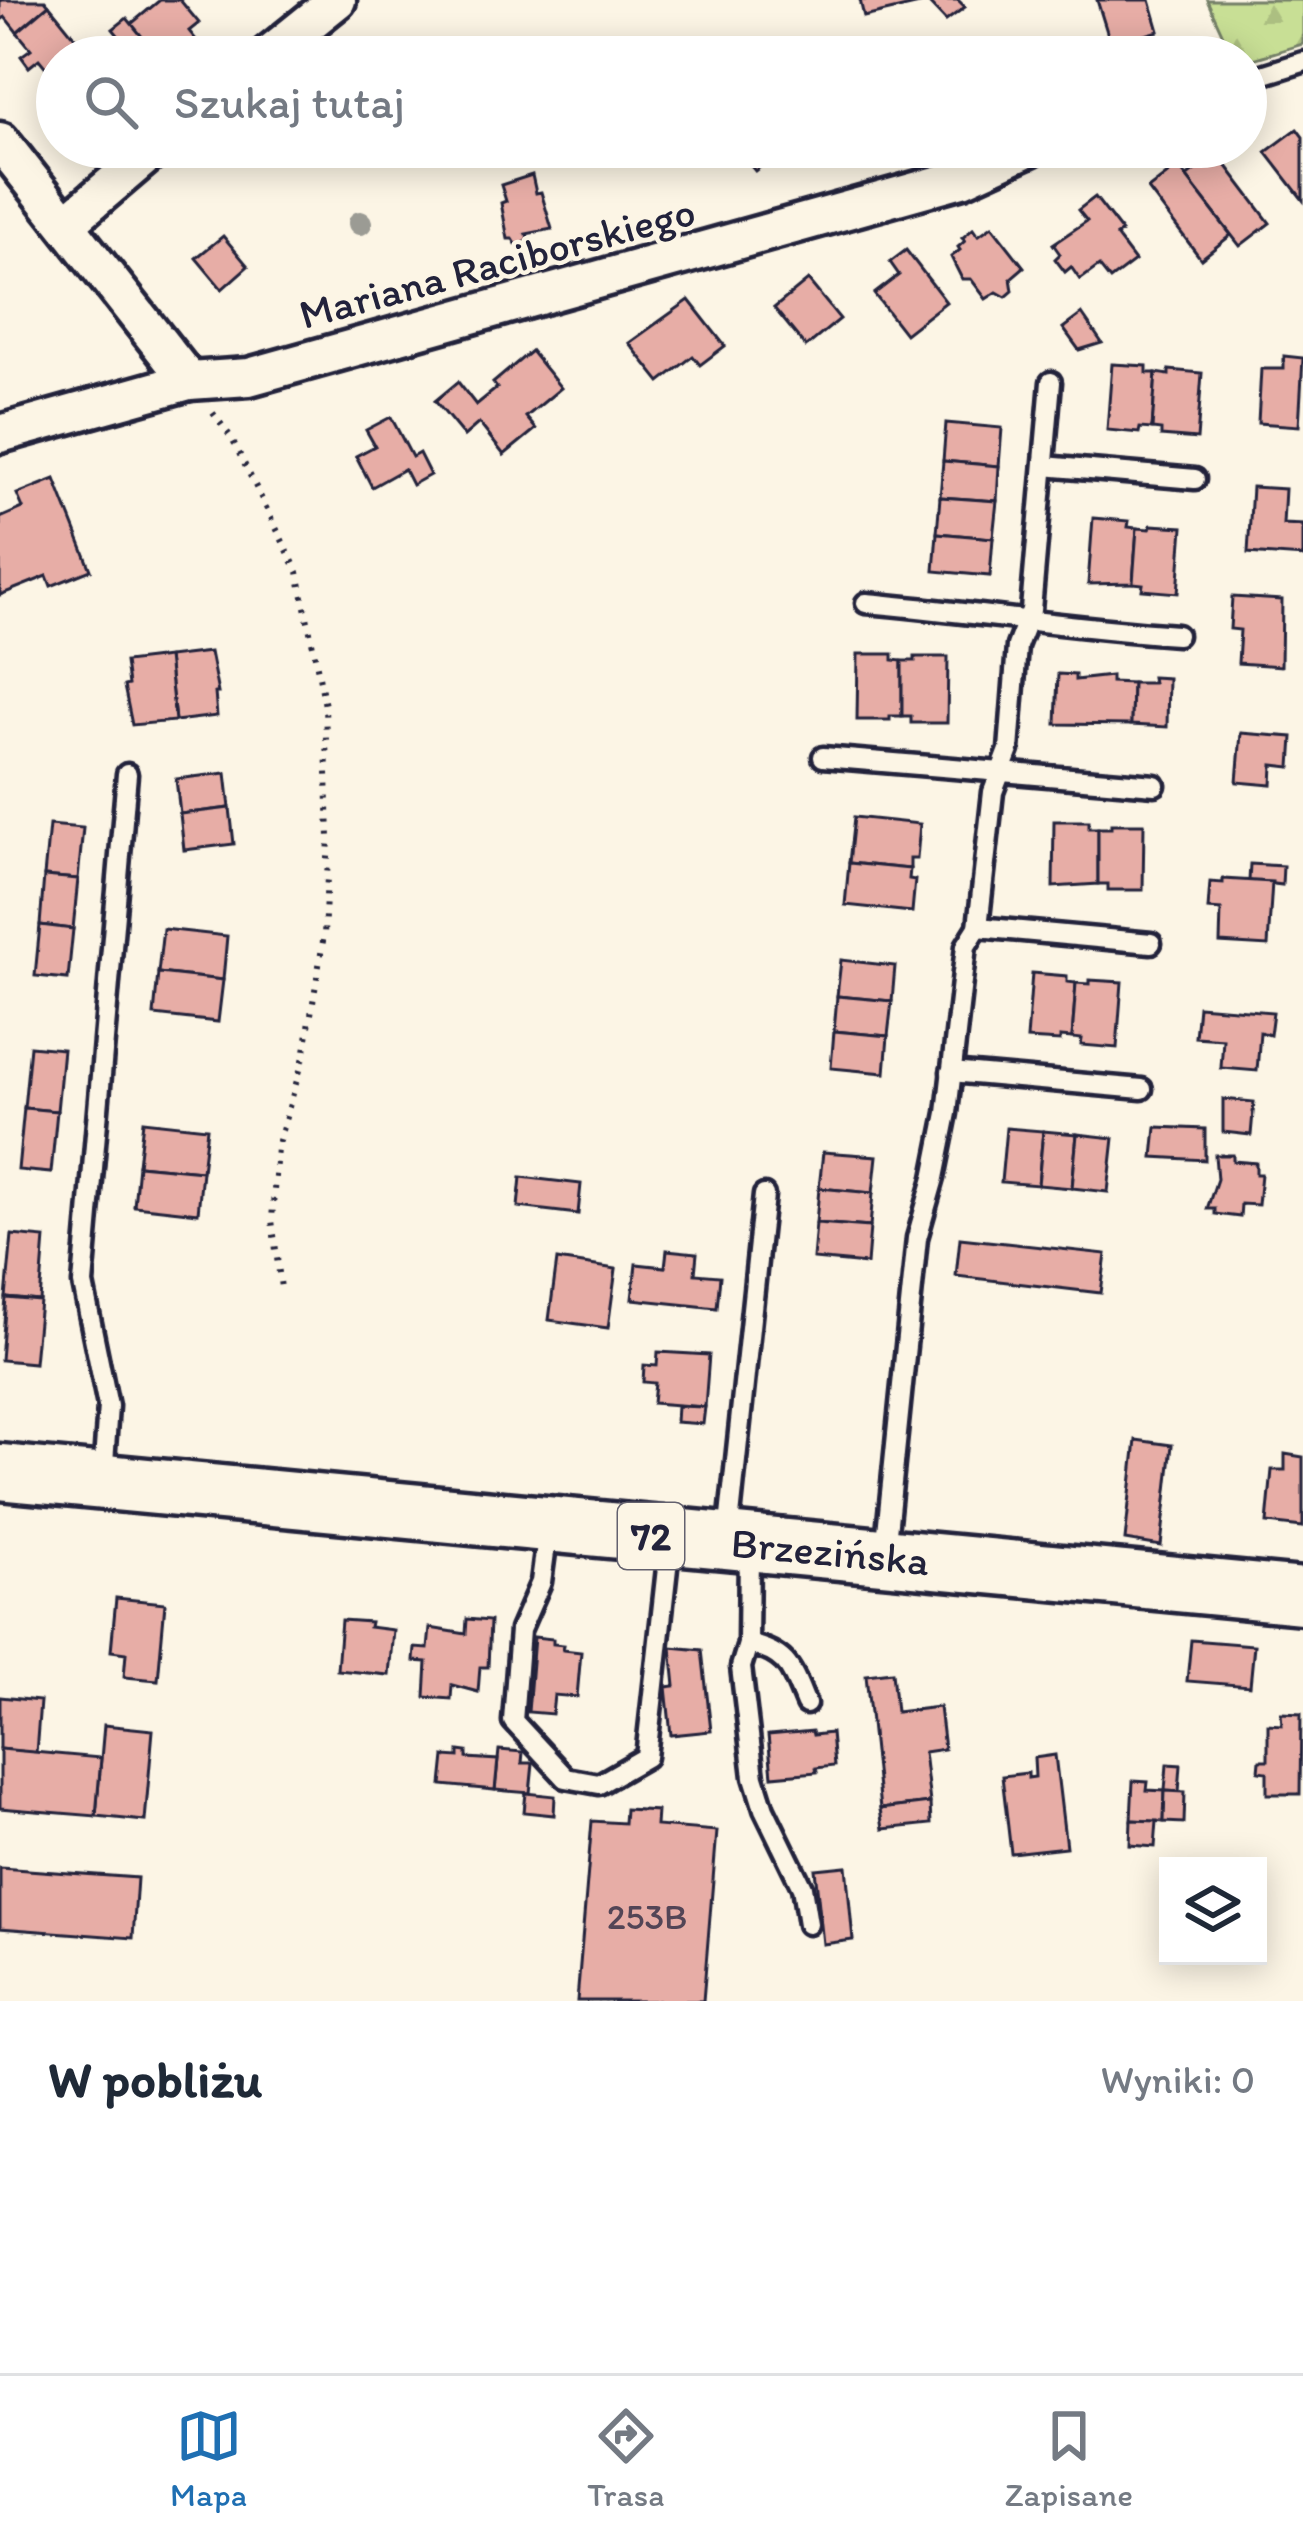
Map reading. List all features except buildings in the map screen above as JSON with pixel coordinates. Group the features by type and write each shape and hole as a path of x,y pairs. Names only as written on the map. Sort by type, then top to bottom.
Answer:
{"main road":[{"name":"Brzezińska","path":"0,1472 1303,1596"}],"street":[{"path":"292,36 337,0"},
{"path":"0,141 189,381"},
{"path":"67,223 131,168"},
{"name":"Mariana Raciborskiego","path":"0,434 189,381 249,377 962,178 984,168"}],"lane":[{"path":"1267,73 1303,62"},
{"path":"884,1557 917,1238 934,1178 952,1072 966,946 978,926 993,791 1009,750 1017,646 1031,610 1051,382"},
{"path":"1044,466 1195,479"},
{"path":"866,603 1177,635"},
{"path":"823,757 1155,785"},
{"path":"103,1482 108,1406 103,1370 87,1322 83,1284 128,774"},
{"path":"978,926 1151,943"},
{"path":"952,1072 1142,1089"},
{"path":"764,1195 738,1544 748,1644 741,1666 754,1777 764,1809 802,1887 808,1924"},
{"path":"548,1526 541,1582 520,1630 513,1721 566,1778 599,1784 646,1756 671,1538"},
{"path":"748,1644 774,1650 790,1666 806,1703"}],"path":[{"path":"189,381 231,437 298,572 325,706 329,838 324,935 308,1036 277,1147 272,1220 281,1288"}],"green space":[{"path":"1207,0 1303,0 1303,44 1267,55 1267,36 1223,36"}]}
